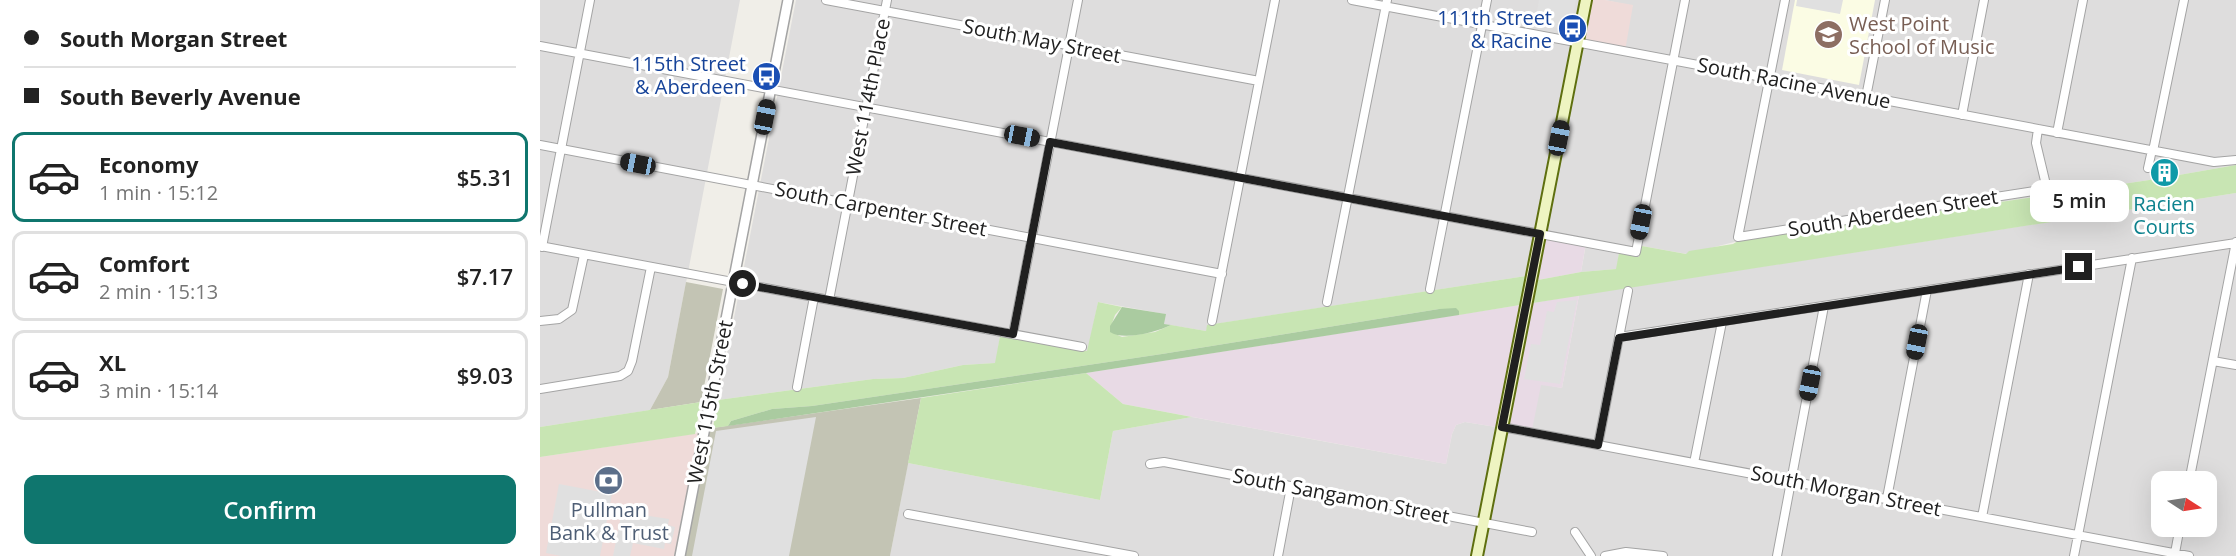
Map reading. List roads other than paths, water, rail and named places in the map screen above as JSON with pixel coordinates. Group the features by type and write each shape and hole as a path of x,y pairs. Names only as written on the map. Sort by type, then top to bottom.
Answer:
{"main road":[{"path":"1477,556 1586,0"}],"street":[{"path":"590,0 541,246 1082,347"},
{"name":"West 115th Street","path":"680,556 788,0"},
{"name":"South May Street","path":"826,0 1259,81"},
{"name":"West 114th Place","path":"829,300 887,0"},
{"path":"1013,334 1078,0"},
{"path":"1212,321 1275,0"},
{"name":"South Racine Avenue","path":"1352,0 1386,3 1482,24 2153,151 2214,162 2236,160"},
{"path":"1430,289 1487,0"},
{"path":"540,46 1636,252 1685,0"},
{"path":"1770,79 1785,0"},
{"path":"1866,97 1885,0"},
{"path":"1962,115 1984,0"},
{"path":"2057,133 2083,0"},
{"path":"2148,168 2184,0"},
{"path":"1327,302 1386,3"},
{"name":"South Aberdeen Street","path":"1770,79 1738,237 2047,189 2036,143 2038,129"},
{"name":"South Carpenter Street","path":"540,145 1222,274"},
{"path":"1619,338 2236,242 2191,471"},
{"path":"540,321 563,317 572,310 584,255"},
{"path":"2074,556 2132,258"},
{"path":"540,389 620,376 628,370 632,361 651,267"},
{"path":"1982,517 2029,274"},
{"path":"1887,498 1927,290"},
{"path":"1598,445 1628,291"},
{"path":"797,387 814,297"},
{"path":"1777,556 1824,306"},
{"path":"1694,463 1722,322"},
{"path":"2213,361 2236,365"},
{"name":"South Morgan Street","path":"1502,427 2189,556"},
{"name":"South Sangamon Street","path":"1150,464 1164,462 1532,532"},
{"path":"1278,556 1291,487"},
{"path":"908,514 1080,550 1134,556"},
{"path":"1575,532 1591,556"},
{"path":"2175,553 2178,537"},
{"path":"1605,556 1635,552 1663,556"}],"place":[{"name":"111th Street & Racine","path":"1573,29"},
{"name":"West Point School of Music","path":"1828,35"},
{"name":"115th Street & Aberdeen","path":"767,76"},
{"name":"Racien Courts","path":"2164,173"},
{"name":"Pullman Bank & Trust","path":"609,480"}]}
